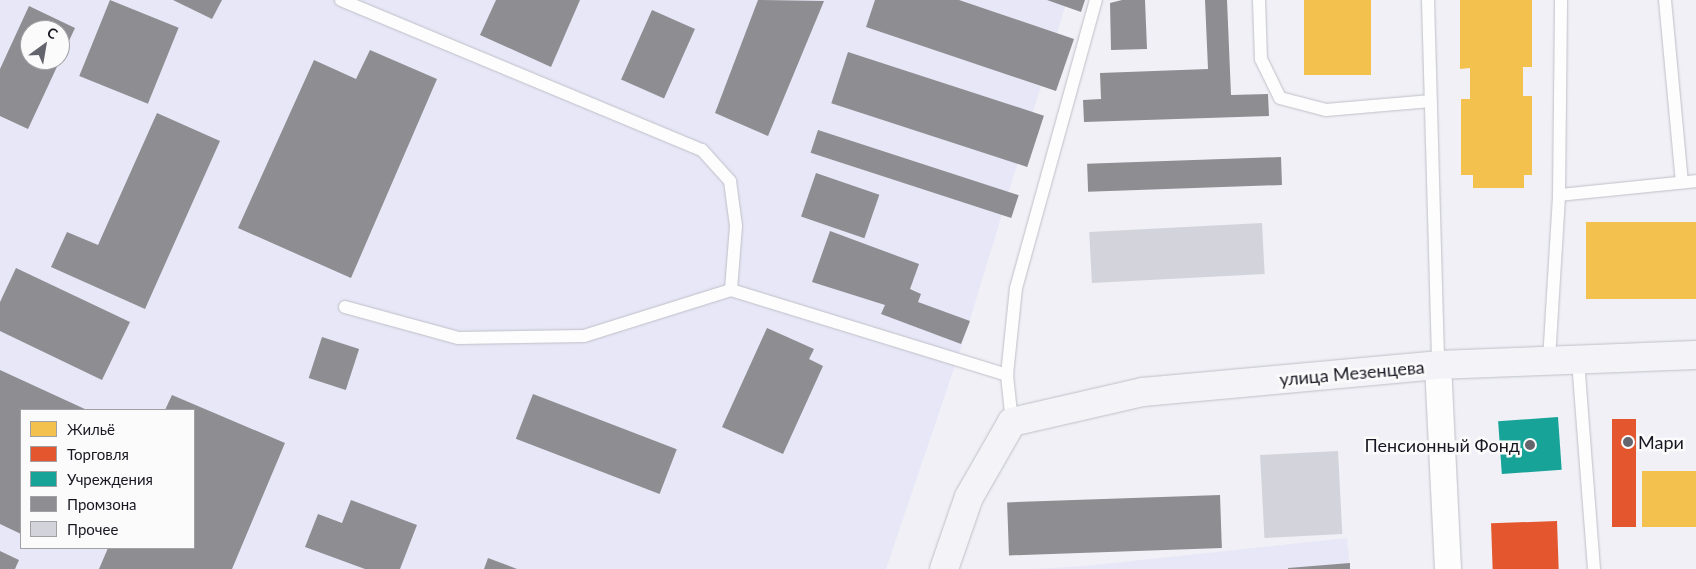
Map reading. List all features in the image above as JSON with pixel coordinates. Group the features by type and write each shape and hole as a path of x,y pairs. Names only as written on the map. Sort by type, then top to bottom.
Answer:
{"main road":[{"name":"улица Мезенцева","path":"1012,422 1143,392 1438,365 1696,355"},
{"path":"944,569 969,496 1012,422"}],"street":[{"path":"1438,365 1448,569"}],"lane":[{"path":"341,0 702,150 730,181 736,226 731,290"},
{"path":"1012,422 1007,375 1016,288 1096,0"},
{"path":"1259,0 1261,59 1280,98 1326,110 1431,101"},
{"path":"1428,0 1438,365"},
{"path":"1549,360 1559,195 1560,0"},
{"path":"1664,0 1682,182"},
{"path":"1559,195 1696,181"},
{"path":"345,307 458,338 584,336 731,290 1007,375"},
{"path":"1578,361 1594,569"}],"shaded area":[{"path":"0,0 1067,0 965,336 886,569 0,569"},
{"path":"1347,538 1350,569 1035,569 1085,566"}],"building: Жильё":[{"path":"1304,0 1371,0 1371,75 1304,75"},
{"path":"1460,0 1532,0 1532,67 1523,67 1523,96 1532,96 1532,175 1524,175 1524,188 1473,188 1473,175 1461,175 1461,99 1470,99 1470,68 1460,69"},
{"path":"1586,222 1696,222 1696,299 1586,299"},
{"path":"1642,471 1696,471 1696,527 1642,527"}],"building: Торговля":[{"path":"1612,419 1636,419 1636,527 1612,527"},
{"path":"1557,521 1559,569 1493,569 1491,523"}],"building: Учреждения":[{"name":"Пенсионный Фонд","path":"1558,417 1562,470 1502,474 1498,421"}],"building: Промзона":[{"path":"110,0 179,28 148,104 79,76"},
{"path":"173,0 222,0 212,19"},
{"path":"496,0 580,0 551,67 480,35"},
{"path":"758,0 824,1 768,136 715,113"},
{"path":"875,0 959,0 1074,39 1056,91 866,27"},
{"path":"1047,0 1085,0 1081,12"},
{"path":"1122,0 1145,0 1147,49 1111,50 1110,3"},
{"path":"1205,0 1227,0 1231,95 1268,94 1269,116 1084,122 1083,100 1101,99 1100,73 1208,69"},
{"path":"29,6 58,20 23,20"},
{"path":"652,10 695,29 664,99 621,79"},
{"path":"20,26 20,70 55,70 28,129 0,116 0,69"},
{"path":"70,26 75,28 70,39"},
{"path":"370,50 437,79 351,278 238,228 314,60 356,79"},
{"path":"848,52 1044,116 1027,167 831,103"},
{"path":"157,113 220,141 145,309 51,267 67,232 98,245"},
{"path":"818,130 1019,195 1011,218 811,153"},
{"path":"1281,157 1282,185 1088,192 1087,164"},
{"path":"816,173 879,195 864,238 801,216"},
{"path":"830,231 919,264 910,289 921,294 918,302 970,321 961,344 881,314 885,305 812,282"},
{"path":"16,268 130,322 102,380 0,331 0,302"},
{"path":"767,328 814,349 809,359 823,366 783,454 722,427"},
{"path":"322,337 359,349 346,390 309,378"},
{"path":"0,370 85,409 20,409 20,534 0,524"},
{"path":"533,394 677,449 660,494 516,439"},
{"path":"172,395 285,443 232,569 99,569 108,549 195,549 195,409 165,409"},
{"path":"1220,495 1222,548 1009,555 1007,502"},
{"path":"351,500 417,525 400,569 365,569 305,547 318,514 342,523"},
{"path":"0,551 19,560 15,569 0,569"},
{"path":"488,558 517,569 484,569"},
{"path":"1350,563 1350,569 1288,569 1288,568"}],"building: Прочее":[{"path":"1262,223 1265,274 1092,283 1089,232"},
{"path":"1338,451 1342,534 1264,538 1260,455"}],"place":[{"name":"Мари","path":"1628,442"},
{"name":"Пенсионный Фонд","path":"1530,445"}]}
